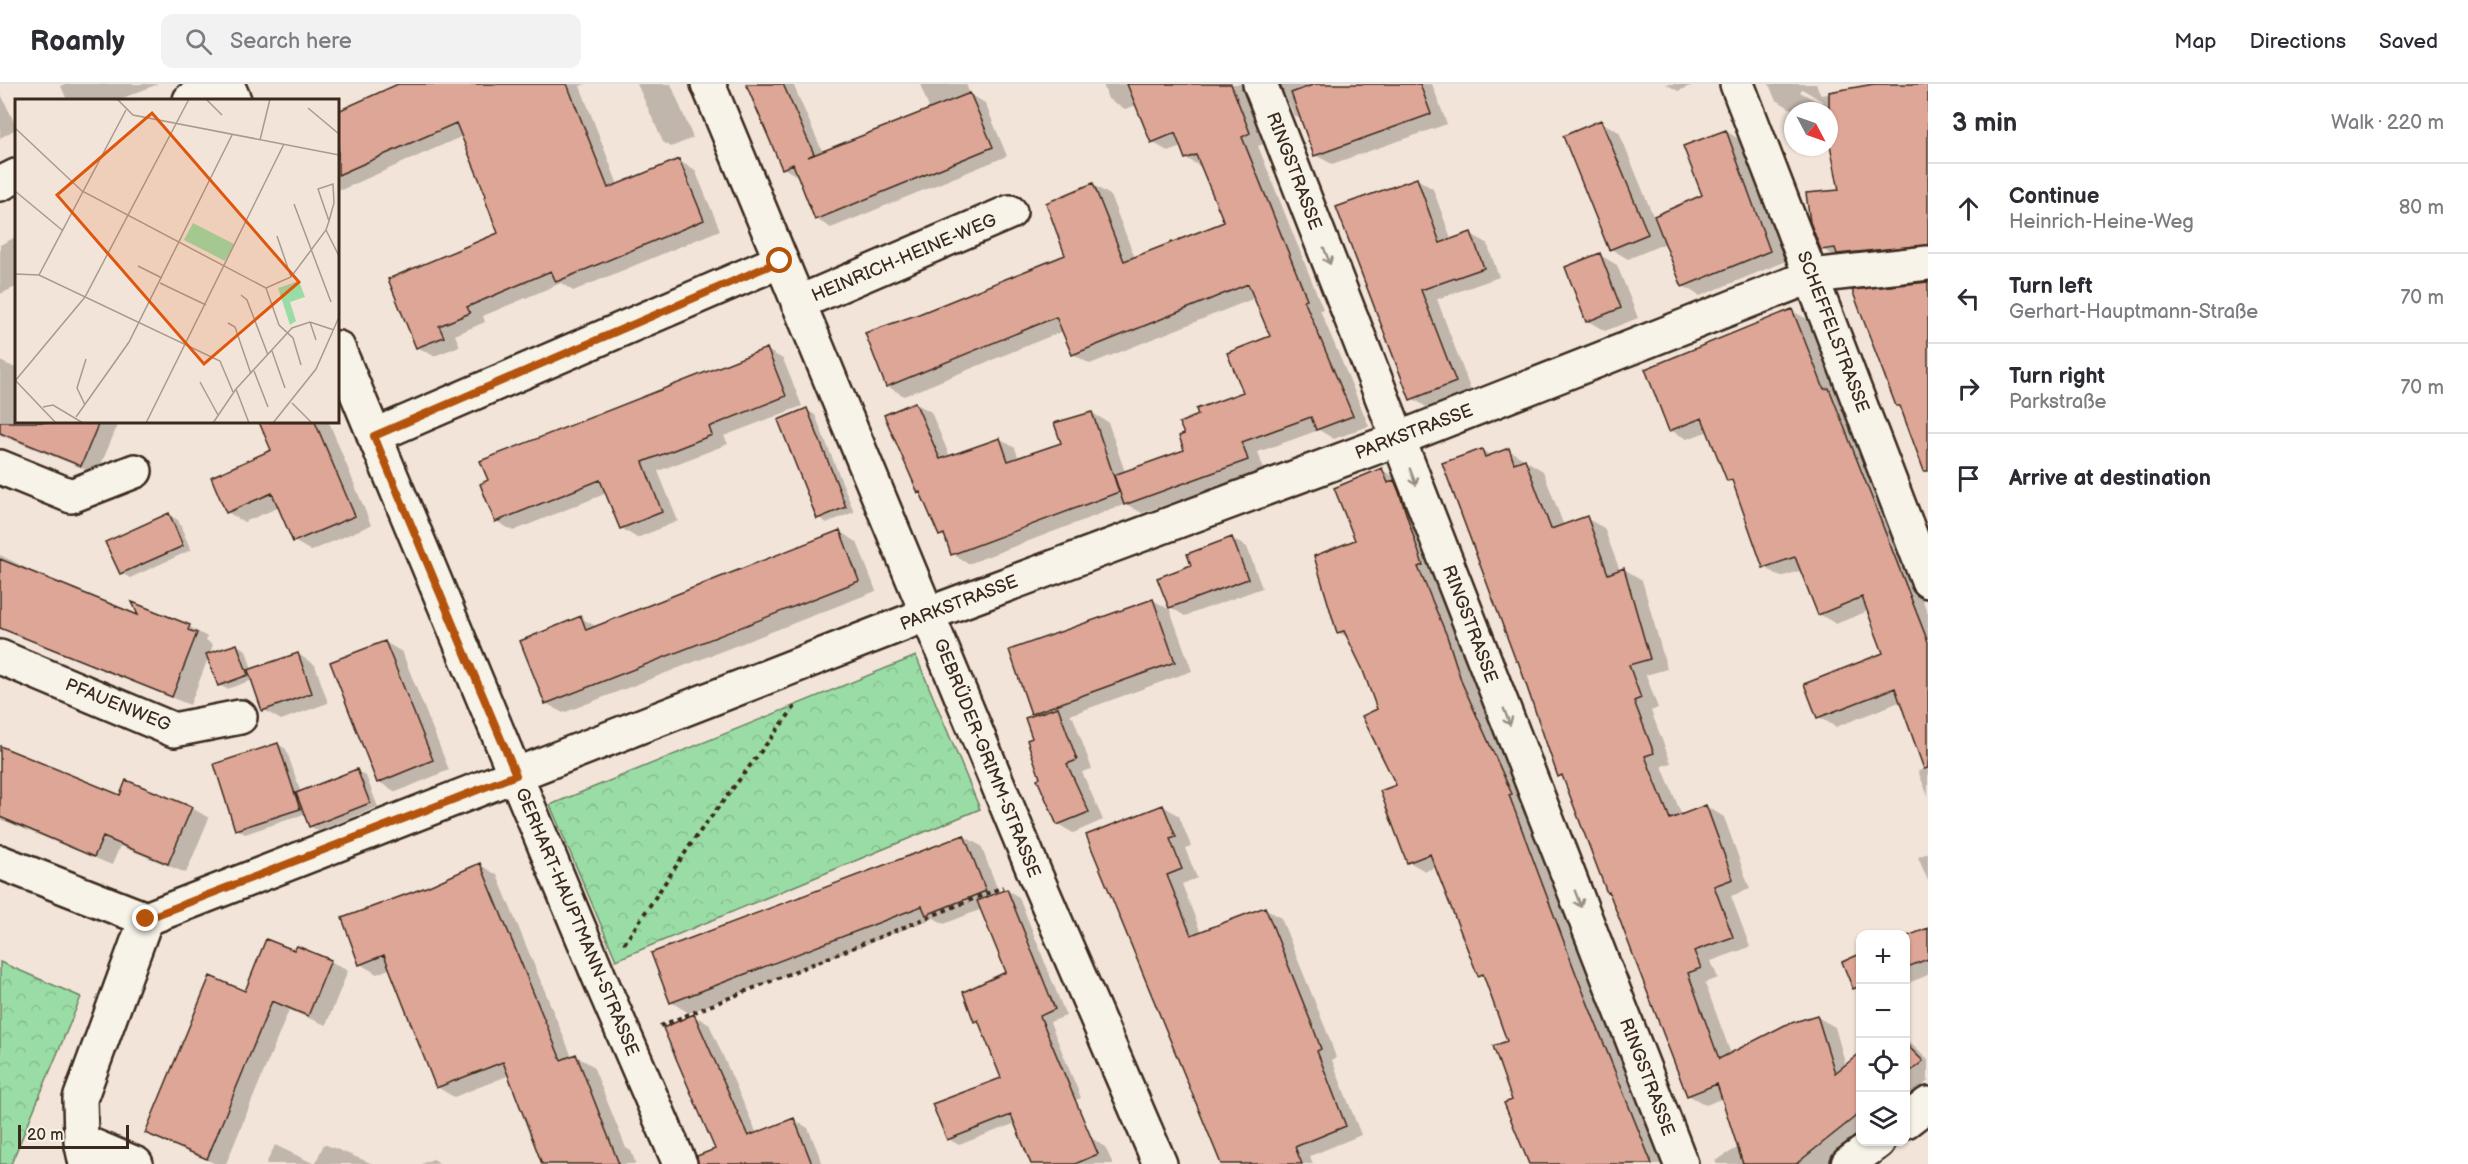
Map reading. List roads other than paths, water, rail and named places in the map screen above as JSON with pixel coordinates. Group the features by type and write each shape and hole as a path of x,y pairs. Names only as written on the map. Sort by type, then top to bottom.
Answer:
{"street":[{"path":"192,99 227,84 234,99"},
{"name":"GEBRÜDER-GRIMM-STRASSE","path":"708,84 1035,874 1160,1164"},
{"name":"RINGSTRASSE","path":"1260,84 1682,1164"},
{"name":"SCHEFFELSTRASSE","path":"1737,84 1928,581"},
{"path":"0,184 15,176"},
{"name":"HEINRICH-HEINE-WEG","path":"798,303 1010,212"},
{"path":"374,436 780,261"},
{"name":"PARKSTRASSE","path":"146,919 928,614 1398,439 1812,276 1928,263"},
{"name":"GERHART-HAUPTMANN-STRASSE","path":"339,350 600,979 680,1164"},
{"path":"0,467 71,496 135,471"},
{"name":"PFAUENWEG","path":"0,657 174,730 240,717"},
{"path":"0,862 146,919 80,1099 83,1153 136,1164"},
{"path":"1910,1117 1928,1104"},
{"path":"1848,1164 1873,1146"}]}
